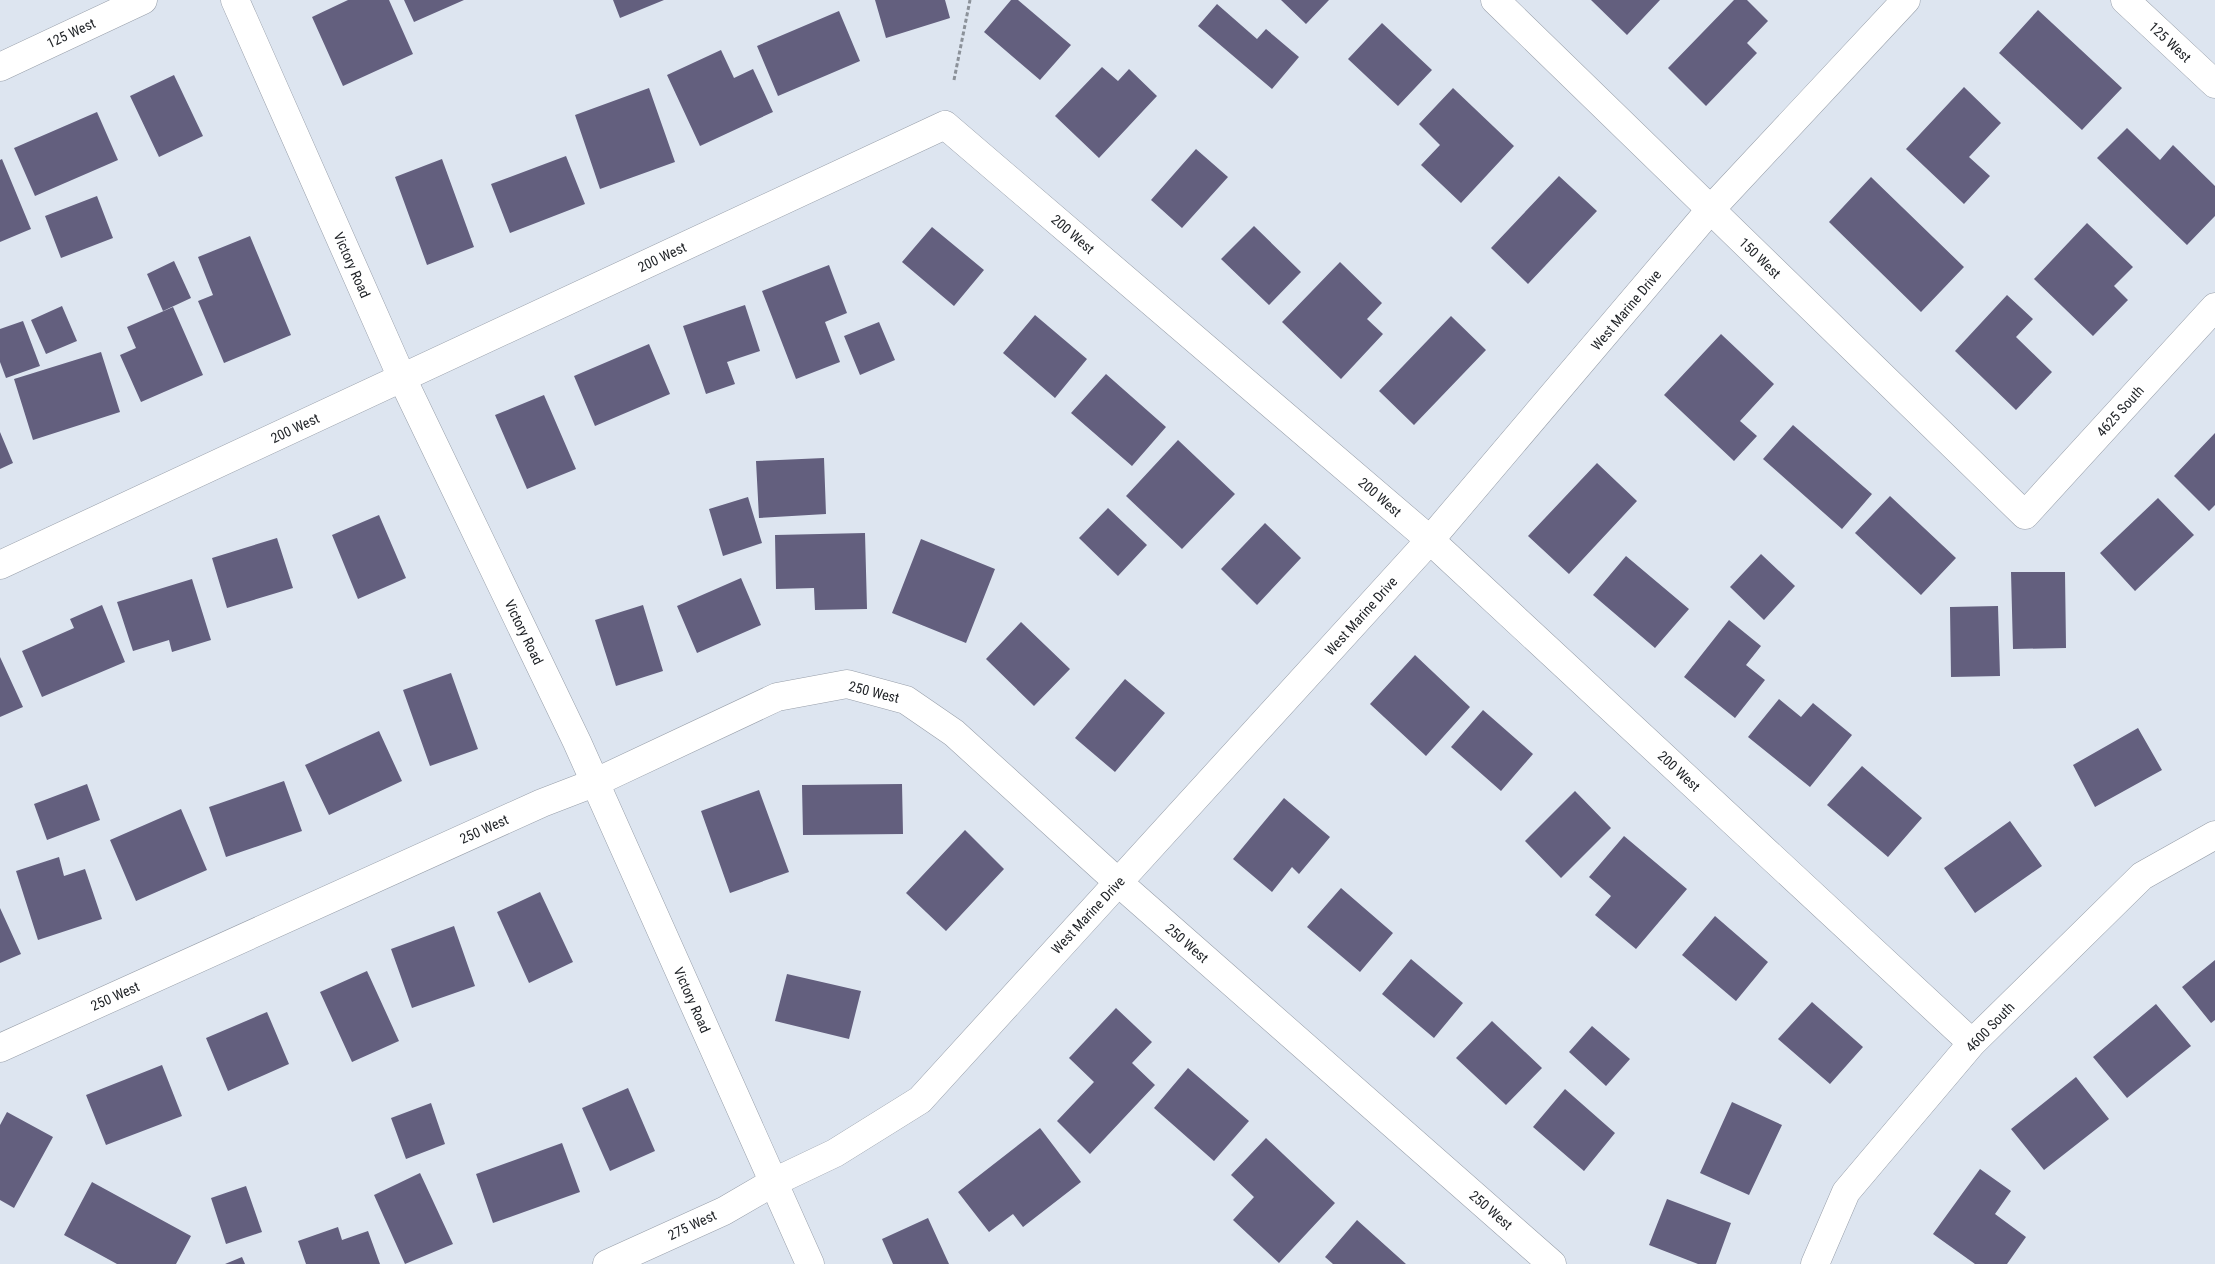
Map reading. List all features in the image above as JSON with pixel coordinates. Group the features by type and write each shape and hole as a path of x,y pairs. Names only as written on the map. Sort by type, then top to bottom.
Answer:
{"street":[{"name":"125 West","path":"0,67 143,0"},
{"name":"Victory Road","path":"235,0 402,378 577,742 810,1264"},
{"name":"150 West","path":"1495,0 2025,515"},
{"name":"West Marine Drive","path":"774,1182 835,1153 920,1100 1430,540 1710,210 1906,0"},
{"name":"125 West","path":"2125,0 2215,84"},
{"name":"200 West","path":"0,565 946,125 1430,540 1972,1043"},
{"name":"4625 South","path":"2025,515 2215,307"},
{"name":"250 West","path":"0,1048 542,803 594,783 777,697 847,684 906,700 954,733 1119,883 1552,1264"},
{"name":"4600 South","path":"1816,1264 1846,1192 1972,1043 2142,876 2215,836"},
{"name":"275 West","path":"607,1264 724,1211 774,1182"}],"path":[{"path":"954,80 970,0"}],"building":[{"path":"348,0 389,0 413,54 343,86 312,17"},
{"path":"404,0 464,0 414,22"},
{"path":"613,0 664,0 620,18"},
{"path":"875,0 945,0 950,18 886,38"},
{"path":"1011,0 1018,0 1071,45 1040,80 984,32"},
{"path":"1281,0 1329,0 1306,24"},
{"path":"1591,0 1660,0 1627,35"},
{"path":"1734,0 1747,0 1768,21 1747,43 1757,53 1706,106 1668,68"},
{"path":"1217,4 1257,39 1266,29 1299,57 1272,89 1198,26"},
{"path":"2038,10 2122,88 2082,130 1999,53"},
{"path":"839,11 860,61 778,96 757,46"},
{"path":"1382,23 1432,70 1398,106 1348,59"},
{"path":"721,50 734,78 753,69 773,112 700,146 667,75"},
{"path":"1102,67 1118,81 1129,69 1157,96 1099,158 1055,116"},
{"path":"174,75 203,136 159,157 130,96"},
{"path":"1964,87 2001,123 1969,157 1990,176 1964,204 1906,149"},
{"path":"649,88 675,162 600,189 575,115"},
{"path":"1453,88 1514,146 1461,203 1421,165 1440,145 1419,124"},
{"path":"97,112 118,160 35,196 14,148"},
{"path":"2127,128 2160,160 2173,145 2215,186 2215,216 2187,245 2097,158"},
{"path":"1196,149 1228,177 1182,228 1151,200"},
{"path":"566,156 585,204 510,233 491,184"},
{"path":"2,159 31,229 0,242 0,160"},
{"path":"442,159 474,247 427,265 395,177"},
{"path":"1559,176 1597,211 1528,284 1491,248"},
{"path":"1871,177 1964,267 1921,312 1829,222"},
{"path":"97,196 113,238 61,258 45,216"},
{"path":"2087,223 2133,267 2114,286 2128,300 2093,336 2034,279"},
{"path":"1254,226 1301,272 1269,305 1221,259"},
{"path":"932,227 984,270 954,306 902,262"},
{"path":"250,236 291,335 224,363 198,301 213,295 198,257"},
{"path":"174,261 191,298 163,311 147,274"},
{"path":"1340,262 1382,303 1367,319 1383,334 1341,379 1282,322"},
{"path":"829,265 847,313 825,322 840,362 796,379 762,291"},
{"path":"2007,295 2033,319 2016,337 2052,372 2016,410 1955,351"},
{"path":"745,305 760,351 727,362 735,384 706,394 683,326"},
{"path":"62,306 77,341 46,354 31,320"},
{"path":"173,307 203,375 141,402 120,355 136,348 127,327"},
{"path":"1035,315 1087,359 1055,398 1003,353"},
{"path":"1451,316 1486,350 1414,425 1379,391"},
{"path":"23,321 40,366 6,378 0,362 0,329"},
{"path":"879,322 895,360 860,375 844,336"},
{"path":"1721,334 1774,384 1740,421 1757,436 1734,461 1664,395"},
{"path":"649,344 670,394 595,426 574,376"},
{"path":"101,352 120,412 33,440 14,379"},
{"path":"1106,374 1166,427 1132,466 1071,413"},
{"path":"544,395 576,469 527,489 495,415"},
{"path":"1793,425 1872,494 1842,529 1763,459"},
{"path":"0,432 13,463 0,469"},
{"path":"2215,433 2215,505 2209,511 2174,476"},
{"path":"1178,440 1235,494 1182,549 1126,496"},
{"path":"824,458 826,514 759,518 756,461"},
{"path":"1597,463 1637,501 1569,574 1528,536"},
{"path":"1890,496 1956,558 1921,595 1855,533"},
{"path":"748,497 762,543 723,556 709,509"},
{"path":"2158,498 2194,535 2135,591 2100,553"},
{"path":"1108,508 1147,545 1118,576 1079,538"},
{"path":"379,515 406,578 358,599 332,535"},
{"path":"1265,523 1301,558 1257,605 1221,569"},
{"path":"865,533 867,609 815,610 814,588 776,589 775,535"},
{"path":"277,538 293,588 227,608 212,558"},
{"path":"921,539 995,569 966,643 892,613"},
{"path":"1761,554 1795,586 1764,620 1730,587"},
{"path":"1626,556 1689,609 1655,648 1593,595"},
{"path":"2011,572 2065,572 2066,648 2013,649"},
{"path":"741,578 761,625 697,653 677,606"},
{"path":"192,579 211,640 172,652 169,640 133,651 117,602"},
{"path":"102,605 125,662 42,697 22,651 74,628 70,619"},
{"path":"643,605 663,671 616,686 595,620"},
{"path":"1998,606 2000,676 1951,677 1950,607"},
{"path":"1729,620 1761,646 1746,665 1765,680 1735,718 1684,677"},
{"path":"1021,622 1070,669 1034,706 986,659"},
{"path":"1415,655 1470,707 1426,756 1370,704"},
{"path":"0,657 23,707 0,717"},
{"path":"451,673 478,749 430,766 403,690"},
{"path":"1125,679 1165,713 1115,772 1075,738"},
{"path":"1779,699 1801,717 1813,703 1852,735 1810,787 1748,737"},
{"path":"1483,710 1533,754 1501,791 1451,747"},
{"path":"2138,728 2162,770 2095,807 2073,765"},
{"path":"379,731 402,781 329,815 305,765"},
{"path":"1862,766 1922,818 1888,857 1827,805"},
{"path":"284,781 302,831 226,857 209,807"},
{"path":"87,784 100,820 47,840 34,804"},
{"path":"902,784 903,834 803,835 802,785"},
{"path":"759,790 789,872 730,893 701,811"},
{"path":"1575,791 1611,828 1561,878 1525,841"},
{"path":"1284,798 1330,837 1299,874 1292,867 1272,892 1233,859"},
{"path":"181,809 207,870 136,901 110,840"},
{"path":"2010,821 2042,866 1975,913 1944,868"},
{"path":"965,830 1004,869 946,931 906,893"},
{"path":"1624,836 1687,889 1636,949 1595,915 1611,896 1589,877"},
{"path":"59,857 64,876 85,869 102,919 38,940 16,871"},
{"path":"1341,888 1393,933 1360,972 1307,927"},
{"path":"540,892 573,962 529,983 497,912"},
{"path":"0,908 21,954 0,963"},
{"path":"1715,916 1768,962 1736,1001 1682,955"},
{"path":"454,926 475,986 412,1008 391,949"},
{"path":"1411,959 1463,1003 1434,1038 1382,994"},
{"path":"2215,960 2215,1020 2211,1023 2182,987"},
{"path":"367,971 399,1041 352,1062 320,992"},
{"path":"787,974 861,991 849,1039 775,1021"},
{"path":"1812,1002 1863,1047 1830,1084 1778,1039"},
{"path":"2156,1004 2191,1046 2127,1098 2093,1057"},
{"path":"1116,1008 1152,1042 1132,1063 1155,1085 1090,1154 1057,1121 1094,1082 1069,1058"},
{"path":"267,1012 289,1064 228,1091 206,1038"},
{"path":"1492,1021 1542,1068 1506,1105 1456,1058"},
{"path":"1592,1026 1630,1059 1606,1086 1569,1052"},
{"path":"162,1065 182,1116 106,1145 86,1095"},
{"path":"1188,1068 1249,1121 1214,1161 1154,1108"},
{"path":"2076,1077 2109,1119 2044,1170 2011,1129"},
{"path":"628,1088 655,1151 610,1171 582,1108"},
{"path":"1565,1089 1615,1133 1584,1171 1533,1127"},
{"path":"1732,1102 1782,1125 1749,1195 1700,1173"},
{"path":"431,1103 445,1144 406,1159 391,1118"},
{"path":"7,1112 53,1137 14,1208 0,1200 0,1125"},
{"path":"1040,1128 1081,1182 1023,1227 1013,1214 989,1232 958,1192"},
{"path":"1266,1138 1335,1203 1279,1263 1233,1220 1254,1197 1231,1175"},
{"path":"562,1143 580,1192 493,1223 476,1174"},
{"path":"1980,1169 2011,1191 1995,1214 2026,1237 2007,1264 1975,1264 1933,1234"},
{"path":"420,1173 453,1244 405,1264 374,1195"},
{"path":"92,1182 191,1236 176,1264 117,1264 64,1235"},
{"path":"246,1186 262,1232 226,1244 211,1198"},
{"path":"1667,1199 1731,1223 1716,1264 1698,1264 1649,1245"},
{"path":"928,1218 949,1264 893,1264 882,1239"},
{"path":"1357,1220 1406,1264 1333,1264 1325,1257"},
{"path":"338,1227 342,1240 368,1231 380,1264 306,1264 298,1241"},
{"path":"242,1257 245,1264 225,1264"}]}
